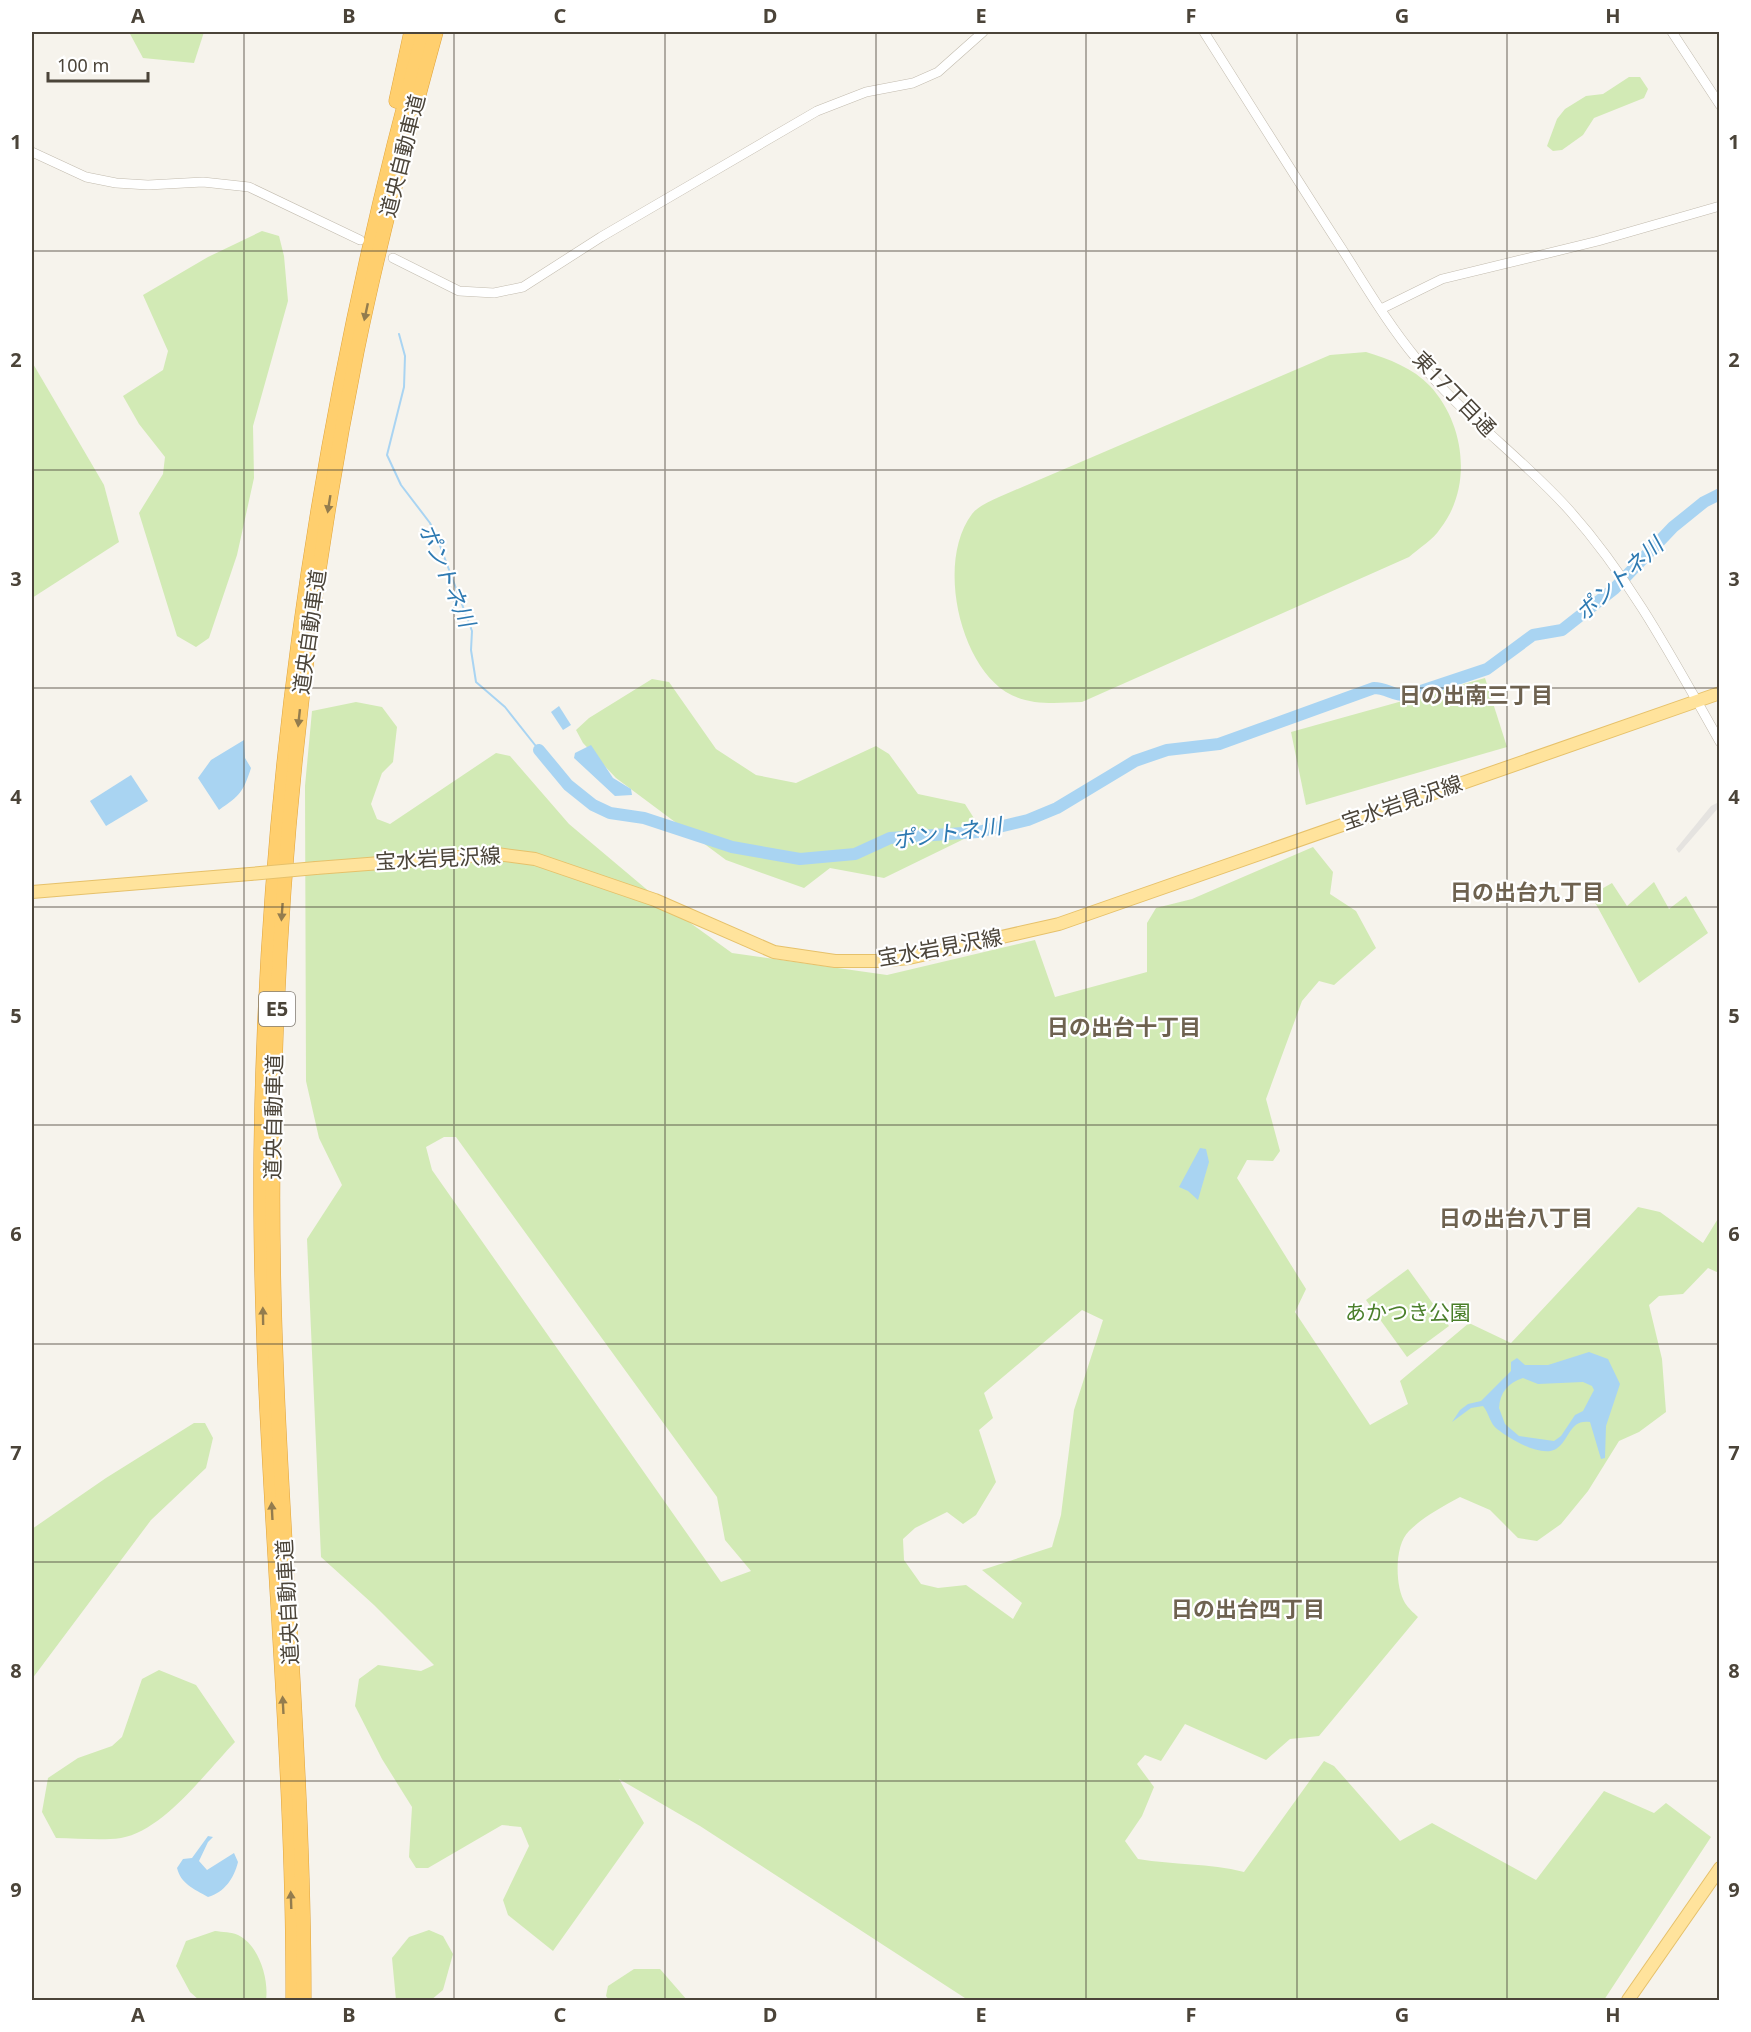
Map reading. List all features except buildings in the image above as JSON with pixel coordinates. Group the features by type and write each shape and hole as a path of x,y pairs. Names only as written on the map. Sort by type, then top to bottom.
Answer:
{"highway":[{"path":"375,219 411,32"},
{"name":"道央自動車道","path":"293,2001 290,1855 263,1325 261,1155 266,988 276,831 290,696 308,567 344,358 375,219 424,32"},
{"name":"道央自動車道","path":"304,2001 300,1833 274,1302 273,1154 277,988 287,842 301,697 319,569 357,349 411,123 436,32"},
{"path":"411,123 446,32"}],"main road":[{"name":"宝水岩見沢線","path":"32,892 426,858 507,855 535,860 655,900 774,952 835,961 878,962 909,958 1059,924 1719,693"},
{"path":"1628,2001 1719,1868"}],"street":[{"path":"393,258 459,291 494,293 523,287 608,233 817,111 866,92 914,83 938,72 983,32"},
{"name":"東17丁目通","path":"1204,32 1381,309 1415,358 1446,392 1521,460 1611,560 1631,588 1719,742"},
{"path":"1672,32 1719,105"},
{"path":"32,152 86,177 116,183 148,185 203,182 249,187 360,240"},
{"path":"1381,309 1425,285 1451,277 1598,241 1719,206"}],"green space":[{"path":"129,32 204,32 194,63 143,58"},
{"path":"1629,77 1640,77 1648,89 1644,98 1594,118 1583,135 1562,150 1553,151 1547,146 1557,119 1565,109 1586,96 1603,94"},
{"path":"262,231 279,236 284,256 288,301 253,426 254,478 237,555 209,638 196,647 177,636 139,513 163,474 165,457 139,424 123,396 163,370 168,351 143,295 208,257"},
{"path":"1366,352 1416,374 1442,401 1451,418 1457,437 1461,475 1450,512 1430,540 1409,557 1082,702 1043,703 1024,700 1006,692 989,677 976,658 965,634 958,609 955,582 956,557 961,534 975,511 999,497 1330,355"},
{"path":"32,362 104,485 119,542 32,598"},
{"path":"1485,678 1507,747 1306,805 1291,732"},
{"path":"652,679 669,682 716,749 756,775 796,783 876,746 889,754 918,794 965,804 977,823 966,838 884,878 830,868 804,888 726,860 616,778 583,743 576,730 589,718"},
{"path":"356,702 382,707 397,727 393,762 382,773 371,804 377,819 390,824 496,753 510,756 569,824 664,904 732,953 887,975 1035,940 1055,997 1147,972 1147,923 1156,908 1192,899 1313,847 1333,872 1330,894 1356,911 1376,948 1334,985 1319,981 1302,1001 1266,1099 1280,1151 1273,1161 1247,1160 1237,1178 1306,1289 1295,1312 1370,1425 1408,1404 1400,1381 1469,1323 1511,1343 1638,1207 1660,1212 1703,1243 1719,1217 1719,1273 1708,1268 1683,1294 1659,1296 1649,1305 1662,1359 1666,1412 1639,1432 1619,1441 1588,1491 1561,1524 1537,1541 1518,1538 1490,1510 1460,1497 1420,1521 1404,1537 1398,1566 1402,1596 1406,1605 1418,1617 1319,1736 1290,1739 1266,1760 1185,1724 1161,1761 1145,1755 1137,1764 1154,1787 1142,1816 1125,1841 1138,1859 1244,1872 1324,1761 1334,1766 1400,1841 1432,1823 1536,1880 1604,1791 1654,1813 1666,1803 1711,1837 1604,2000 968,2000 700,1826 619,1779 644,1823 553,1951 508,1915 503,1900 529,1846 521,1827 502,1825 428,1868 416,1868 409,1857 412,1807 382,1759 355,1706 359,1679 378,1665 421,1671 434,1665 374,1605 321,1557 307,1239 342,1185 319,1138 306,1081 305,786 312,711","holes":["444,1137 456,1137 717,1497 725,1540 751,1571 721,1582 432,1170 426,1147","1082,1310 1103,1320 1074,1410 1061,1515 1052,1547 982,1570 1022,1603 1013,1619 966,1585 938,1588 921,1584 904,1560 903,1539 915,1528 947,1512 963,1524 976,1515 996,1482 979,1430 993,1418 984,1393"]},
{"path":"1654,882 1669,909 1686,896 1708,933 1639,983 1591,895 1612,883 1627,906"},
{"name":"あかつき公園","path":"1408,1269 1449,1326 1407,1357 1366,1300"},
{"path":"194,1423 205,1423 213,1438 206,1468 151,1520 32,1679 32,1529 106,1478"},
{"path":"159,1670 196,1685 235,1742 183,1799 137,1833 113,1839 56,1838 42,1812 48,1778 78,1758 112,1746 122,1737 142,1679"},
{"path":"429,1930 443,1936 453,1954 443,1990 431,2000 396,2000 392,1958 409,1937"},
{"path":"215,1931 238,1935 252,1946 264,1973 266,2000 199,2000 190,1992 176,1966 186,1941"},
{"path":"634,1969 660,1969 687,2000 609,2000 606,1996 608,1986"}],"shaded area":[{"path":"1719,802 1719,807 1679,853 1676,849 1711,806"}],"water":[{"path":"559,706 571,725 563,730 551,712"},
{"path":"244,740 245,758 251,768 240,793 219,810 198,778 211,760"},
{"path":"591,745 613,778 631,789 632,795 615,796 574,758 575,753"},
{"path":"131,775 148,801 106,826 90,801"},
{"path":"1200,1148 1206,1149 1209,1162 1198,1200 1179,1187"},
{"path":"1589,1352 1608,1359 1620,1384 1606,1426 1605,1458 1601,1459 1590,1422 1583,1422 1574,1427 1556,1449 1542,1451 1525,1446 1502,1433 1493,1424 1483,1406 1471,1408 1452,1422 1460,1410 1468,1404 1481,1401 1511,1371 1511,1362 1517,1358 1525,1365 1548,1365","holes":["1523,1378 1538,1384 1583,1382 1592,1386 1594,1390 1583,1411 1575,1415 1561,1436 1554,1441 1519,1436 1505,1424 1499,1408 1503,1393 1513,1383"]},
{"path":"208,1836 213,1837 199,1861 207,1870 234,1853 238,1862 228,1884 219,1892 208,1897 185,1882 177,1868 183,1859 192,1858"}],"waterway":[{"name":"ポントネ川","path":"399,334 405,356 404,387 387,455 401,485 430,523 439,543 472,631 471,650 476,682 505,707 539,750"},
{"name":"ポントネ川","path":"539,750 568,785 593,805 610,813 644,818 732,847 800,859 855,854 890,838 978,832 1028,820 1057,808 1135,761 1167,750 1219,744 1374,688 1399,695 1409,695 1487,669 1533,635 1562,630 1614,589 1673,527 1704,502 1720,494"}],"district":[{"name":"日の出南三丁目","path":"1476,695"},
{"name":"日の出台九丁目","path":"1527,892"},
{"name":"日の出台十丁目","path":"1124,1027"},
{"name":"日の出台八丁目","path":"1516,1218"},
{"name":"日の出台四丁目","path":"1248,1609"}]}
